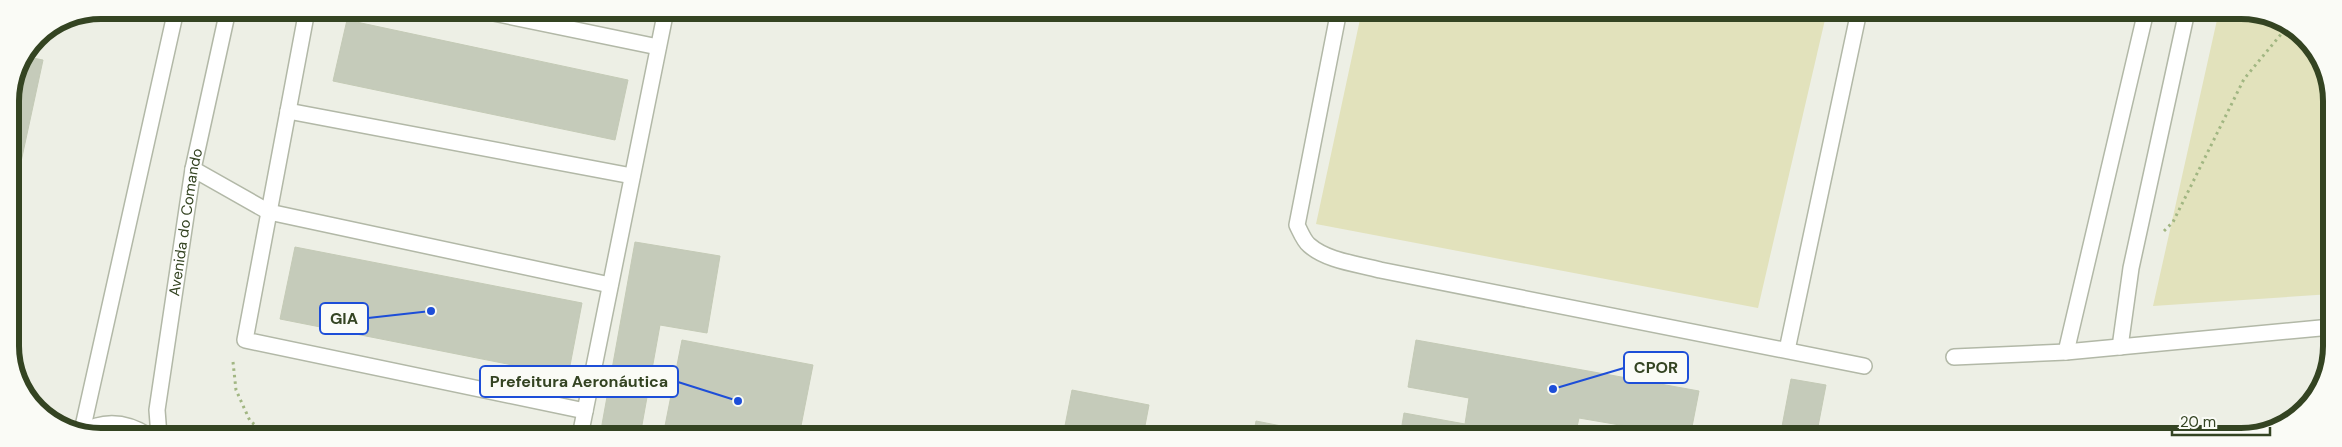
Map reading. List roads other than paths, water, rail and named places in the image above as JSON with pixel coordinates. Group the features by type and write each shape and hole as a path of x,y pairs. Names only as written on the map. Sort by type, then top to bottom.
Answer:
{"lane":[{"path":"83,426 174,19"},
{"name":"Avenida do Comando","path":"158,428 157,410 193,169 226,19"},
{"path":"305,19 245,340 585,411"},
{"path":"523,19 658,47"},
{"path":"582,428 664,19"},
{"path":"1337,19 1297,225 1308,245 1322,253 1344,261 1380,270 1864,366"},
{"path":"1787,350 1857,19"},
{"path":"2066,352 2144,19"},
{"path":"2120,347 2131,268 2185,19"},
{"path":"288,111 632,176"},
{"path":"193,169 269,212 610,285"},
{"path":"1954,357 2066,352 2323,328"},
{"path":"92,428 116,423 136,428"}],"place":[{"name":"GIA","path":"431,311"},
{"name":"CPOR","path":"1553,389"},
{"name":"Prefeitura Aeronáutica","path":"738,401"}]}
